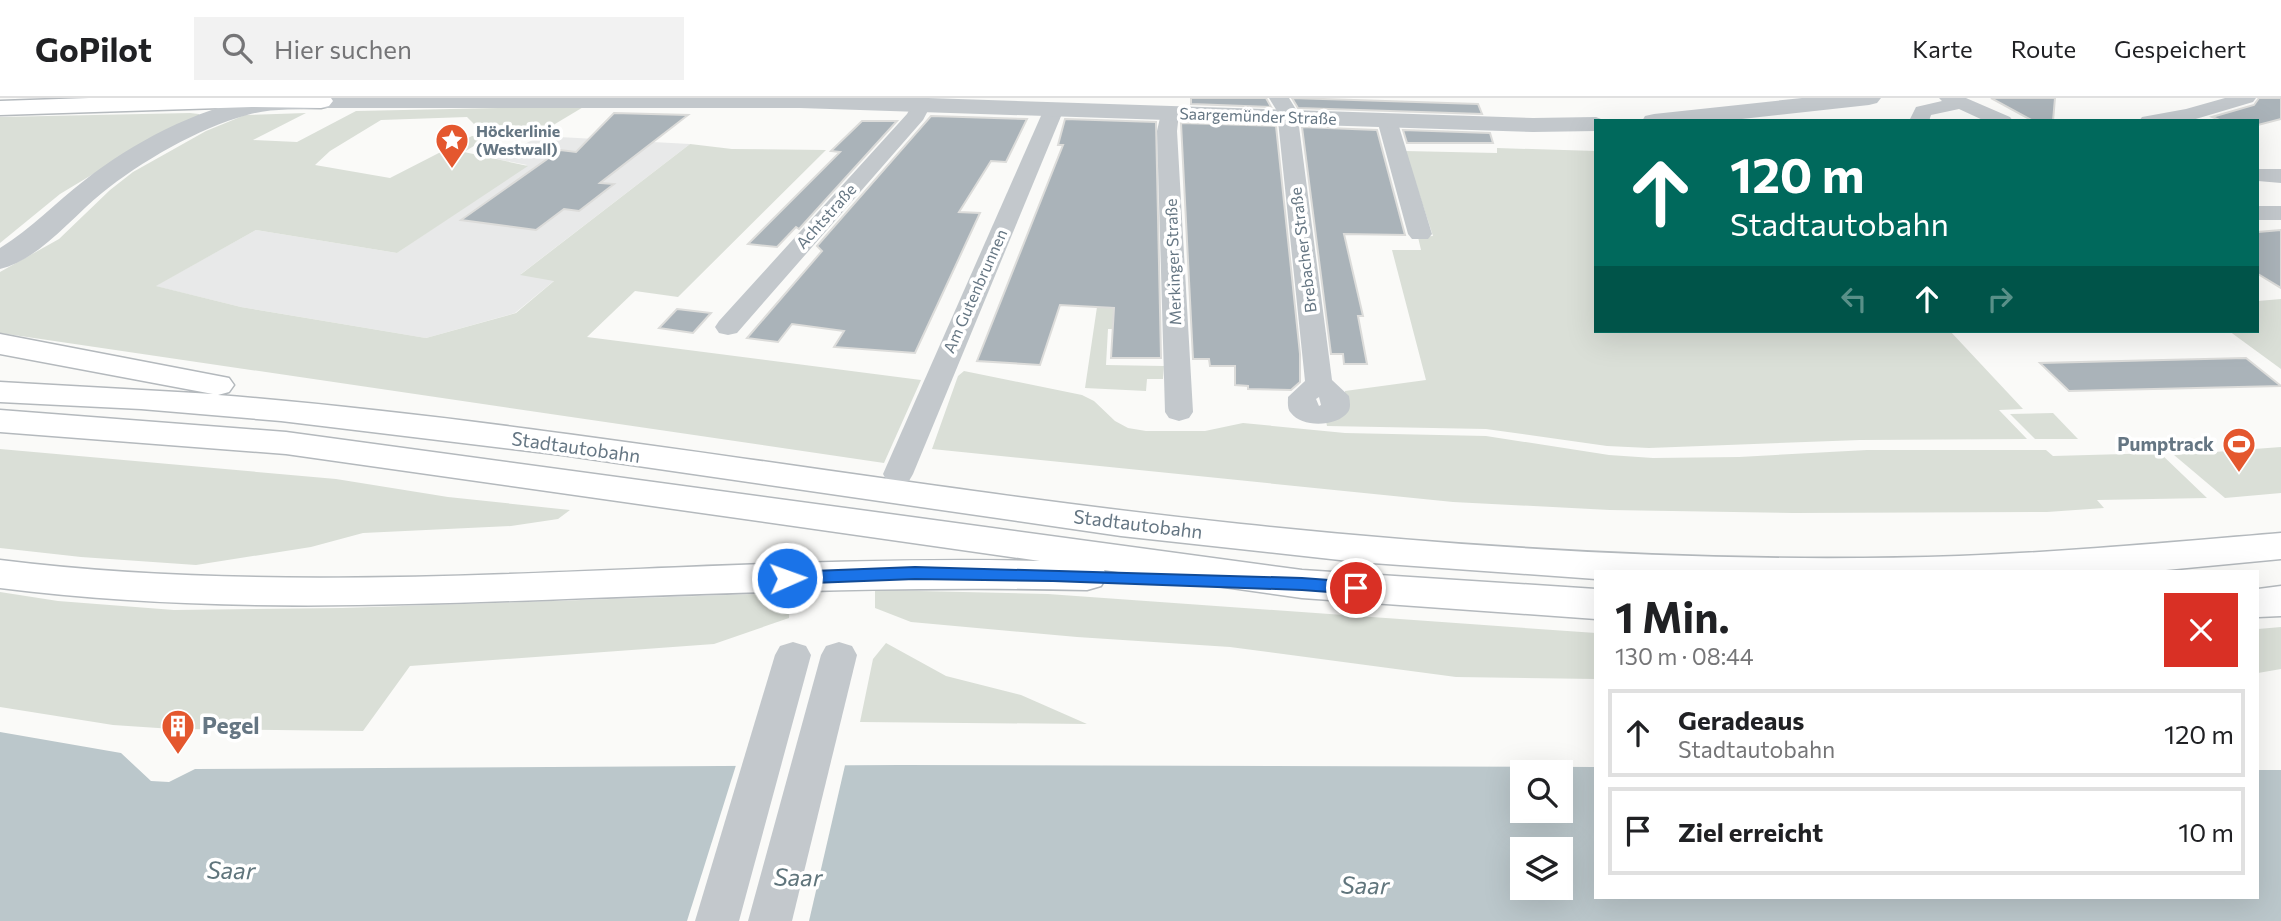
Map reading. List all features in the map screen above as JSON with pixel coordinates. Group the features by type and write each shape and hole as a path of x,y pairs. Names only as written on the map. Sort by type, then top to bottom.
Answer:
{"main road":[{"path":"0,108 327,100"},
{"path":"0,344 339,408 407,424"},
{"name":"Stadtautobahn","path":"0,392 120,397 407,424 802,498"},
{"name":"Stadtautobahn","path":"0,421 286,443 802,498 946,518 1302,584 1594,604"},
{"name":"Stadtautobahn","path":"946,518 1126,524 1397,551 1731,570 2071,565 2281,546"},
{"path":"0,574 66,584 166,591 346,593 915,573 1302,584"},
{"path":"2259,603 2281,601"}],"street":[{"path":"1673,119 1869,98"},
{"path":"2147,111 2182,116 2246,98"},
{"name":"Saargemünder Straße","path":"0,260 34,239 107,176 224,115 257,106 327,100 814,100 934,102 1169,113 1283,107 1387,120 1533,125 1594,124"},
{"path":"1920,119 1923,111 1955,101 1998,119"},
{"name":"Achtstraße","path":"728,327 916,116 934,102"},
{"path":"188,103 216,108 224,115"},
{"name":"Brebacher Straße","path":"1283,107 1319,383"},
{"name":"Am Gutenbrunnen","path":"898,474 1054,109"},
{"name":"Merkinger Straße","path":"1169,113 1167,131 1180,412"},
{"path":"1387,120 1420,234"},
{"path":"2259,175 2281,176"},
{"path":"717,921 793,655"},
{"path":"770,921 839,655"}],"shaded area":[{"path":"585,106 550,127 474,124 467,117 381,120 330,151 315,165 390,178 472,136 487,138 464,152 528,166 397,253 256,230 156,286 241,307 426,338 516,313 554,281 520,275 690,144 732,149 826,150 678,297 635,291 587,337 921,380 884,463 0,333 0,272 59,239 133,172 206,131 245,115 306,113 253,140 297,142 356,111"},
{"path":"199,114 201,118 128,153 60,194 0,243 0,117"},
{"path":"540,136 690,144 521,274 555,280 515,313 426,338 241,307 155,286 256,230 397,253 527,165 496,159"},
{"path":"1497,148 1594,151 1594,333 1952,333 2023,409 1999,410 2027,439 1860,440 1649,448 1607,446 1486,429 1327,426 1326,421 1345,412 1345,391 1426,380 1392,250 1421,250 1418,237 1433,236 1405,151 1497,153"},
{"path":"2281,299 2281,369 2232,333 2259,333 2259,301"},
{"path":"1116,306 1116,329 1108,329 1106,365 1164,366 1163,379 1147,379 1146,391 1085,388 1097,307"},
{"path":"964,371 1082,395 1094,401 1115,421 1128,428 1146,431 1205,431 1243,423 1345,433 1486,436 1609,455 1653,458 1739,457 1867,450 2046,450 2053,456 2160,453 2207,498 2097,500 2104,508 2047,512 1793,513 1610,510 1453,502 932,449 958,376"},
{"path":"2053,413 2078,439 2035,439 2010,414"},
{"name":"Pumptrack","path":"2281,447 2281,493 2225,498 2174,455"},
{"path":"0,449 336,479 448,497 570,510 558,519 511,526 363,533 311,547 196,565 81,557 0,548"},
{"path":"875,590 1048,594 1594,633 1594,679 1456,677 1230,647 911,622 875,608"},
{"path":"0,592 58,601 174,610 342,608 790,593 789,618 714,644 410,666 363,731 173,729 113,725 0,707"},
{"path":"2281,627 2281,669 2259,673 2259,629"},
{"path":"886,643 946,676 1021,695 1087,724 860,722 873,659"}],"water":[{"name":"Saar","path":"0,732 121,753 151,781 169,782 195,769 900,765 1510,767 1510,823 1573,823 1573,767 1594,767 1594,899 2259,899 2259,770 2281,770 2281,921 0,921"}],"pier":[{"path":"846,761 809,921 687,921 737,762"}],"building":[{"path":"1191,98 1266,98 1271,107 1191,104"},
{"path":"1292,98 1478,104 1482,114 1298,108"},
{"path":"1991,98 2055,98 2053,119 2029,119"},
{"path":"2259,98 2281,98 2281,119 2259,125 2259,119 2212,117 2254,105"},
{"path":"614,113 688,115 600,183 614,184 579,211 564,209 536,230 461,220 560,150 576,152"},
{"path":"931,116 1027,119 1006,162 991,161 959,212 980,213 915,353 834,347 844,331 792,324 778,342 747,338 822,251 817,246"},
{"path":"1065,119 1156,122 1161,358 1111,358 1114,308 1060,305 1040,365 977,361 1063,145 1058,145"},
{"path":"862,121 897,121 799,229 796,227 777,247 748,244 840,152 831,151"},
{"path":"1181,123 1276,126 1300,354 1300,382 1291,390 1248,389 1248,386 1235,385 1235,366 1210,366 1209,359 1193,359"},
{"path":"1302,127 1377,130 1405,235 1344,234 1363,316 1358,316 1367,364 1344,364 1343,354 1331,354"},
{"path":"1403,130 1490,133 1493,143 1407,143"},
{"path":"2281,230 2281,288 2259,275 2259,232"},
{"path":"677,309 711,313 693,333 659,328"},
{"path":"2246,358 2281,386 2069,391 2040,363"}],"place":[{"name":"Höckerlinie (Westwall)","path":"452,170"},
{"name":"Pumptrack","path":"2239,474"},
{"name":"Pegel","path":"178,756"}],"route":[{"path":"787,578 915,573 1302,584 1356,588"}]}
